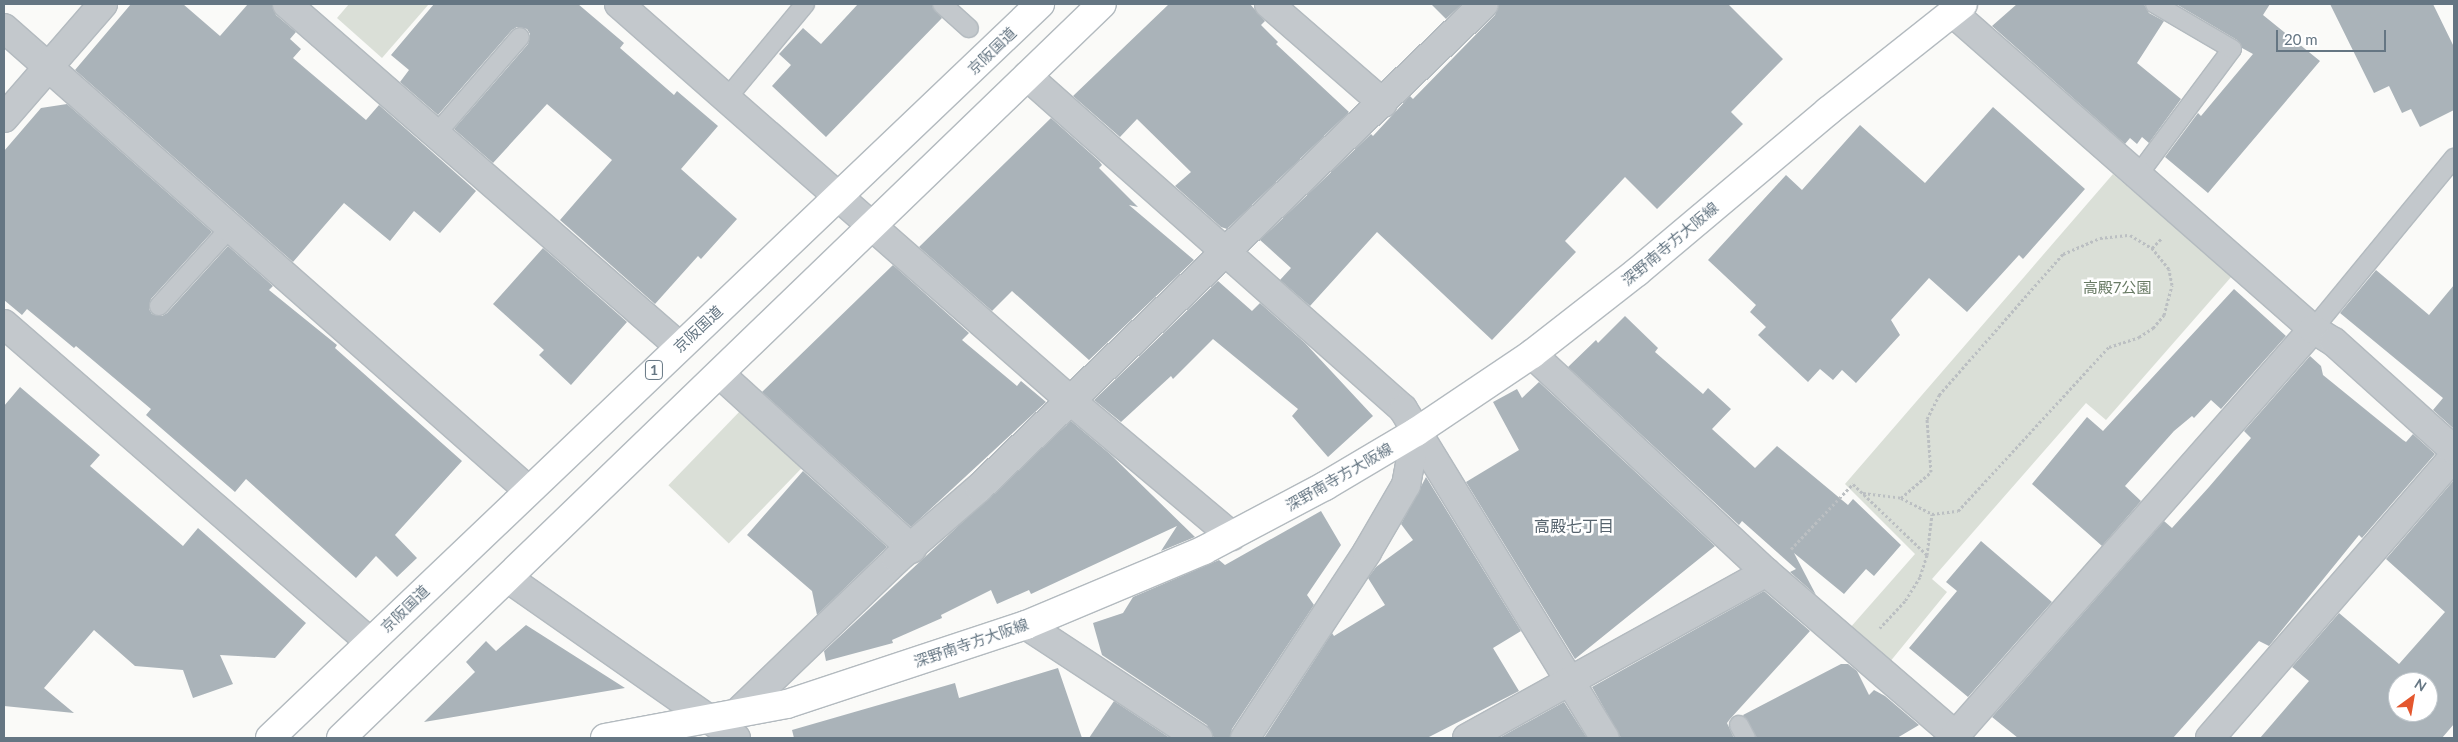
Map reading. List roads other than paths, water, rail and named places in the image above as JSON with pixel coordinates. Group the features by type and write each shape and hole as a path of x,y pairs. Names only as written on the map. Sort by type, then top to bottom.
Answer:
{"main road":[{"name":"京阪国道","path":"270,738 679,346 839,198 1040,4"},
{"path":"341,738 721,375 1102,4"},
{"name":"深野南寺方大阪線","path":"604,738 706,719 736,726 787,704 1026,625 1232,536 1416,432 1532,354 1637,272 1828,111 1958,8"}],"street":[{"path":"4,118 102,4"},
{"path":"287,4 679,346"},
{"path":"619,4 1071,401 1232,536"},
{"path":"1269,4 1382,103"},
{"path":"736,726 897,559 912,549 1071,401 1484,4"},
{"path":"1958,8 2138,175 2313,329 2334,342 2454,450"},
{"path":"4,28 528,490"},
{"path":"1027,76 1403,408 1605,738"},
{"path":"4,324 370,642"},
{"path":"1532,354 1766,572 1859,651 1956,738 2313,329"},
{"path":"721,375 912,549"},
{"path":"1245,738 1367,552 1406,485 1416,432"},
{"path":"2210,738 2454,456"},
{"path":"1467,738 1572,682 1766,572"},
{"path":"509,579 706,719"},
{"path":"1026,625 1198,738"}],"lane":[{"path":"727,98 805,4"},
{"path":"942,4 969,28"},
{"path":"2138,175 2232,49 2155,4"},
{"path":"436,134 520,37"},
{"path":"2313,329 2454,158"},
{"path":"160,306 230,228"}],"district":[{"name":"高殿七丁目","path":"1574,526"}],"park label":[{"name":"高殿7公園","path":"2117,288"}]}
